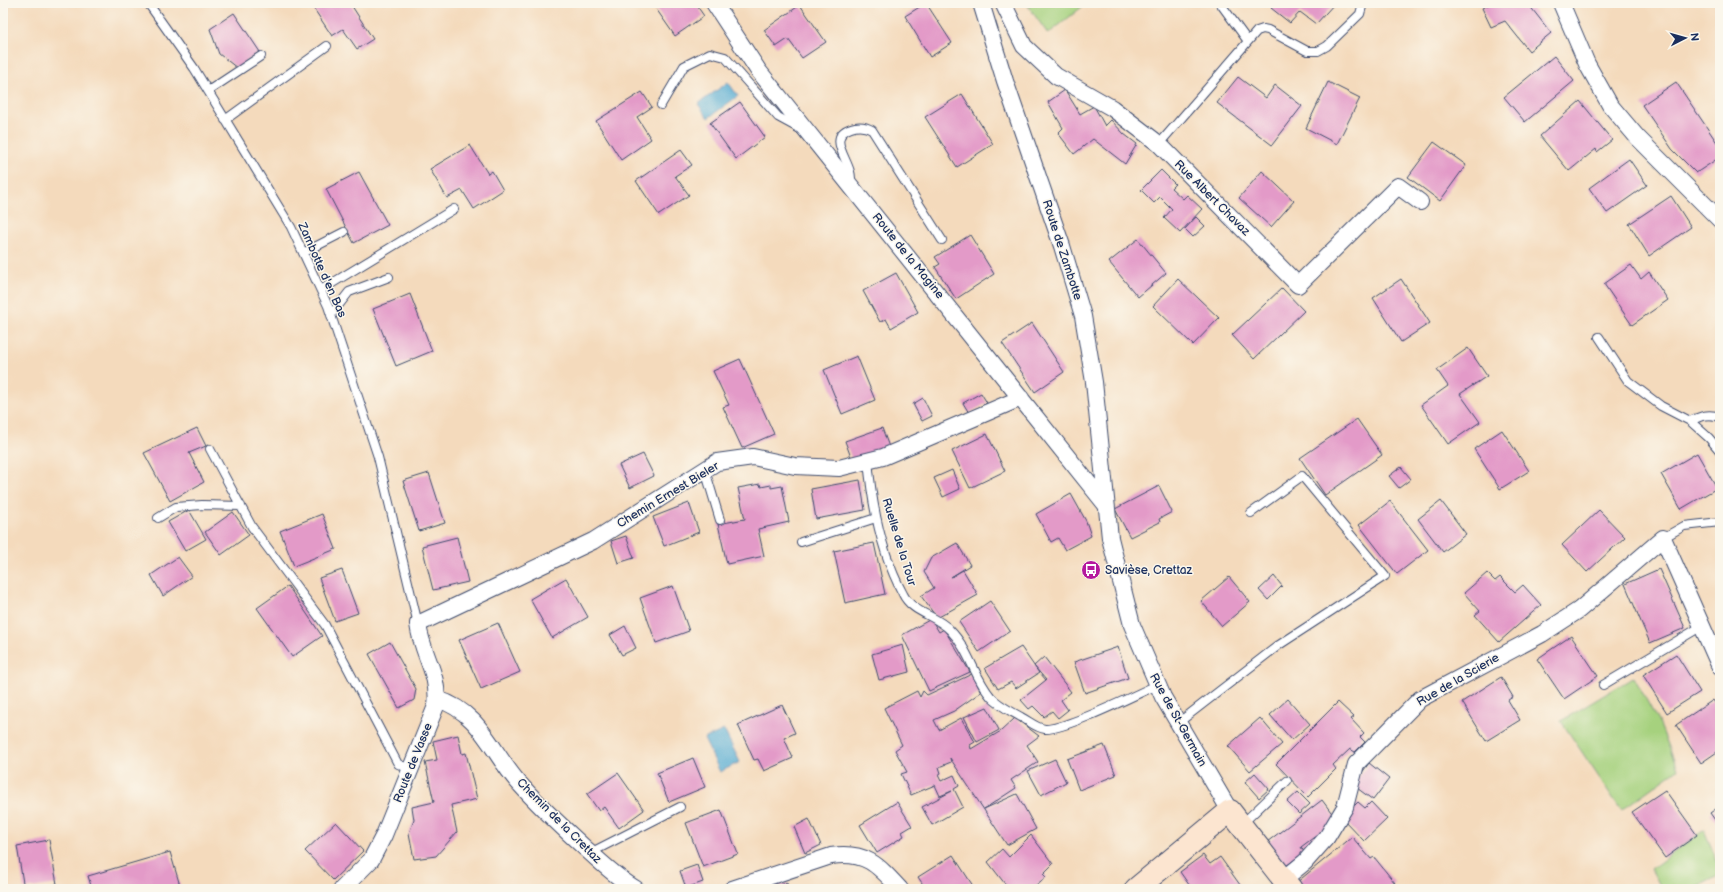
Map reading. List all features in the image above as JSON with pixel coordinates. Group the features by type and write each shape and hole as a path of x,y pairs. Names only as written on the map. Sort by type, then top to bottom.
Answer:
{"street":[{"name":"Route de la Magine","path":"714,3 758,70 1106,505"},
{"name":"Route de Zambotte","path":"981,3 1005,81 1062,246 1083,316 1094,382 1106,505"},
{"name":"Rue Albert Chavaz","path":"1003,3 1024,46 1056,76 1112,108 1158,144 1298,285 1398,186 1420,202"},
{"path":"1561,3 1587,64 1610,105 1637,138 1720,220"},
{"name":"Chemin Ernest Bieler","path":"418,624 592,541 717,462 753,458 795,466 839,468 883,457 1021,398"},
{"name":"Rue de St-Germain","path":"1106,505 1117,572 1132,625 1157,685 1235,818 1287,884"},
{"path":"1663,538 1720,667"},
{"name":"Rue de la Scierie","path":"1287,884 1327,837 1345,807 1356,764 1420,699 1542,634 1579,610 1663,538"},
{"name":"Route de Vasse","path":"342,889 371,860 384,836 430,723 437,699 438,693 436,679 422,645 418,624"},
{"name":"Chemin de la Crettaz","path":"437,699 451,703 471,718 487,737 524,789 590,853 622,880 636,889"},
{"path":"1136,889 1235,818"},
{"path":"732,889 811,862 842,854 852,854 874,862 900,889"}],"lane":[{"name":"Zambotte d'en Bas","path":"148,3 194,68 291,226 321,290 331,315 378,457 418,624"},
{"path":"1220,3 1247,40"},
{"path":"1158,144 1247,40 1257,31 1263,29 1307,51 1318,51 1327,46 1360,14 1363,3"},
{"path":"226,120 327,46"},
{"path":"661,105 684,66 710,53 725,57 778,117 811,135"},
{"path":"208,91 261,56"},
{"path":"850,184 852,175 842,154 839,140 842,133 850,128 860,126 872,130 942,240"},
{"path":"321,290 454,209"},
{"path":"303,254 344,232"},
{"path":"331,315 349,292 389,277"},
{"path":"1599,337 1628,381 1661,406 1690,421 1709,438 1720,451"},
{"path":"1690,421 1703,415 1720,417"},
{"path":"210,449 252,527 325,624 398,764 410,769"},
{"name":"Ruelle de la Tour","path":"868,460 876,518 895,577 907,602 946,626 960,643 990,696 998,703 1035,726 1049,729 1157,685"},
{"path":"705,470 720,520"},
{"path":"1178,723 1279,645 1385,576 1302,476 1251,513"},
{"path":"158,518 176,507 202,505 241,506"},
{"path":"801,542 876,518"},
{"path":"1663,538 1684,526 1720,522"},
{"path":"1603,685 1702,626"},
{"path":"1235,818 1287,780"},
{"path":"590,853 680,807"}],"green space":[{"path":"1026,3 1087,3 1048,34"},
{"path":"1634,677 1660,725 1678,769 1621,810 1561,721"},
{"path":"1704,830 1720,868 1720,875 1693,889 1662,889 1651,869"}],"water":[{"path":"728,82 738,96 708,118 698,104"},
{"path":"724,730 740,762 720,772 704,739"}],"building":[{"path":"310,3 350,3 373,39 357,49 343,29 332,36"},
{"path":"652,3 695,3 704,16 675,36"},
{"path":"926,3 952,43 930,57 905,16"},
{"path":"1276,3 1335,3 1316,24 1300,12 1290,23 1271,8"},
{"path":"1492,3 1534,3 1529,5 1551,33 1529,51 1505,21 1491,27 1482,8"},
{"path":"800,5 826,42 802,58 788,39 776,47 764,30"},
{"path":"234,13 260,52 237,68 219,54 210,29"},
{"path":"1554,56 1574,81 1525,122 1504,97"},
{"path":"1238,77 1266,98 1275,85 1302,106 1272,145 1217,103"},
{"path":"1328,82 1360,98 1337,144 1306,128"},
{"path":"1676,82 1720,147 1720,157 1696,173 1672,149 1642,105"},
{"path":"1065,90 1080,114 1094,106 1105,126 1111,120 1124,134 1137,144 1125,164 1093,139 1074,154 1058,133 1063,128 1048,102"},
{"path":"642,92 652,107 637,117 651,139 621,160 596,121"},
{"path":"962,94 993,144 957,167 925,117"},
{"path":"1580,101 1612,140 1597,152 1596,149 1569,171 1540,136"},
{"path":"740,102 765,137 736,159 710,123"},
{"path":"1434,142 1466,165 1440,201 1408,177"},
{"path":"470,145 488,174 492,171 503,190 474,209 462,190 447,198 430,169"},
{"path":"681,150 692,165 675,176 689,195 659,215 636,181"},
{"path":"1629,159 1647,185 1607,213 1589,188"},
{"path":"1161,170 1175,184 1171,188 1183,199 1187,195 1202,209 1180,233 1164,218 1172,209 1160,197 1154,203 1141,190"},
{"path":"1262,171 1294,201 1271,227 1239,198"},
{"path":"359,172 388,225 354,243 326,189"},
{"path":"1671,196 1691,227 1649,256 1629,224"},
{"path":"1196,217 1205,226 1193,237 1185,229"},
{"path":"970,235 994,274 956,299 935,267 940,264 935,257"},
{"path":"1138,239 1166,273 1138,297 1109,262"},
{"path":"1631,265 1641,279 1649,272 1668,300 1632,325 1604,284"},
{"path":"896,273 918,312 891,328 886,319 880,322 863,291"},
{"path":"1178,279 1219,318 1193,345 1153,306"},
{"path":"1401,279 1430,323 1401,342 1373,298"},
{"path":"1282,288 1304,311 1254,359 1232,335"},
{"path":"410,294 432,351 396,366 373,309"},
{"path":"1032,323 1064,372 1035,392 1002,343"},
{"path":"1468,348 1487,376 1460,394 1480,422 1448,444 1421,405 1448,386 1437,370"},
{"path":"857,356 875,400 842,414 824,370"},
{"path":"740,359 774,434 742,448 723,407 729,405 713,371"},
{"path":"981,393 987,403 969,413 963,403"},
{"path":"923,398 932,416 922,421 913,404"},
{"path":"1357,419 1382,455 1325,495 1300,458"},
{"path":"197,428 206,446 189,453 204,482 170,501 144,453"},
{"path":"882,428 889,447 852,460 845,441"},
{"path":"1502,430 1529,471 1500,489 1474,449"},
{"path":"987,434 1005,471 970,488 952,451"},
{"path":"1697,453 1717,488 1681,509 1661,474"},
{"path":"643,454 654,476 630,488 619,465"},
{"path":"1401,467 1411,479 1399,488 1389,476"},
{"path":"952,470 960,489 943,497 934,478"},
{"path":"429,473 445,523 419,531 403,481"},
{"path":"860,480 865,510 816,519 811,489"},
{"path":"760,484 761,487 771,485 771,488 782,486 789,522 758,529 764,556 727,564 718,524 745,519 738,488"},
{"path":"1159,486 1172,512 1159,519 1160,522 1130,537 1115,509"},
{"path":"1071,494 1086,521 1091,536 1065,550 1058,538 1051,542 1036,514"},
{"path":"1390,501 1428,550 1397,574 1359,525"},
{"path":"1441,501 1466,534 1443,552 1418,519"},
{"path":"689,503 699,532 664,546 653,517"},
{"path":"189,510 206,539 185,551 168,522"},
{"path":"1599,510 1625,537 1587,572 1562,545"},
{"path":"233,512 249,535 221,555 205,532"},
{"path":"322,514 336,549 294,566 280,531"},
{"path":"626,536 634,558 618,563 611,541"},
{"path":"457,537 468,582 433,590 422,546"},
{"path":"874,543 885,594 845,603 834,551"},
{"path":"957,543 970,565 951,577 963,570 978,595 937,618 921,596 934,588 924,572 931,558"},
{"path":"178,557 192,576 163,596 151,575"},
{"path":"1659,569 1685,628 1650,643 1625,584"},
{"path":"342,570 358,613 335,621 319,578"},
{"path":"1487,573 1495,581 1500,577 1515,592 1523,585 1541,605 1499,642 1475,615 1480,611 1464,593"},
{"path":"1274,576 1282,586 1268,600 1259,590"},
{"path":"1229,577 1250,602 1222,626 1201,601"},
{"path":"566,578 588,617 552,638 530,599"},
{"path":"288,586 322,636 292,657 257,608"},
{"path":"673,586 689,631 656,643 640,598"},
{"path":"990,601 1010,631 979,652 959,622"},
{"path":"931,619 939,632 944,629 970,672 929,691 902,635"},
{"path":"498,623 520,672 481,689 459,640"},
{"path":"625,626 636,648 622,655 610,635"},
{"path":"1571,636 1598,676 1564,699 1537,659"},
{"path":"390,642 416,689 414,700 399,708 369,654"},
{"path":"903,645 909,672 879,680 872,654"},
{"path":"1021,647 1039,673 1016,688 1011,682 998,689 985,668"},
{"path":"1118,647 1128,678 1085,693 1074,662"},
{"path":"1676,654 1700,692 1667,713 1643,675"},
{"path":"1044,657 1071,692 1061,700 1068,710 1058,718 1052,711 1044,717 1033,706 1029,709 1021,700 1046,680 1034,666"},
{"path":"972,674 981,692 954,711 934,720 939,730 961,718 975,742 970,745 971,749 1001,731 1015,718 1039,736 1027,745 1038,762 1011,780 1016,788 984,809 1017,794 1036,829 1007,845 950,758 951,762 939,767 941,773 938,775 941,781 954,775 959,786 954,789 963,807 932,825 922,807 952,791 940,796 935,785 911,795 901,774 907,772 895,750 902,745 884,708 917,691 920,697 923,691 927,695"},
{"path":"1501,677 1513,697 1508,700 1520,720 1486,741 1462,702"},
{"path":"1288,699 1310,724 1292,740 1270,715"},
{"path":"1713,700 1720,710 1720,714 1716,716 1720,722 1720,750 1701,763 1676,725"},
{"path":"1338,702 1354,717 1351,719 1364,733 1360,737 1365,742 1355,752 1350,749 1333,765 1336,769 1308,797 1276,764"},
{"path":"782,705 795,733 784,738 793,758 764,771 758,759 754,760 738,725"},
{"path":"987,707 999,730 977,742 964,717"},
{"path":"1260,718 1282,744 1250,771 1228,746"},
{"path":"458,735 462,754 466,753 477,799 451,805 457,832 436,856 414,859 409,833 414,820 412,807 434,802 425,762 437,760 433,741"},
{"path":"1104,745 1116,775 1079,790 1067,759"},
{"path":"693,758 705,787 669,802 657,773"},
{"path":"1055,759 1066,782 1041,795 1028,771"},
{"path":"1369,763 1389,779 1373,800 1353,785"},
{"path":"618,773 644,810 619,828 604,807 599,811 587,794"},
{"path":"1255,773 1269,789 1259,798 1245,782"},
{"path":"1665,790 1697,835 1665,858 1632,812"},
{"path":"1298,792 1310,804 1299,814 1287,802"},
{"path":"1322,800 1337,820 1301,847 1304,852 1286,866 1267,842"},
{"path":"897,802 912,826 902,832 904,836 877,853 860,825"},
{"path":"1358,802 1365,808 1371,802 1387,819 1364,841 1342,818"},
{"path":"1720,806 1720,827 1710,813"},
{"path":"721,810 738,854 703,867 686,823"},
{"path":"809,819 821,845 805,853 794,827"},
{"path":"336,822 363,851 333,880 305,851"},
{"path":"1031,835 1053,864 1043,874 1046,877 1031,889 1009,889 988,862 1002,849 1009,857"},
{"path":"1352,837 1371,859 1374,857 1395,883 1388,889 1302,889 1296,883"},
{"path":"49,840 57,884 24,889 17,846"},
{"path":"170,852 181,889 92,889 88,876"},
{"path":"953,855 975,889 926,889 918,877"},
{"path":"1203,855 1210,864 1220,857 1243,889 1192,889 1180,872"},
{"path":"697,865 703,882 686,888 680,871"},
{"path":"787,883 788,889 768,889"},
{"path":"226,886 226,889 204,889 204,887"}],"place":[{"name":"Savièse, Crettaz","path":"1091,570"}]}
